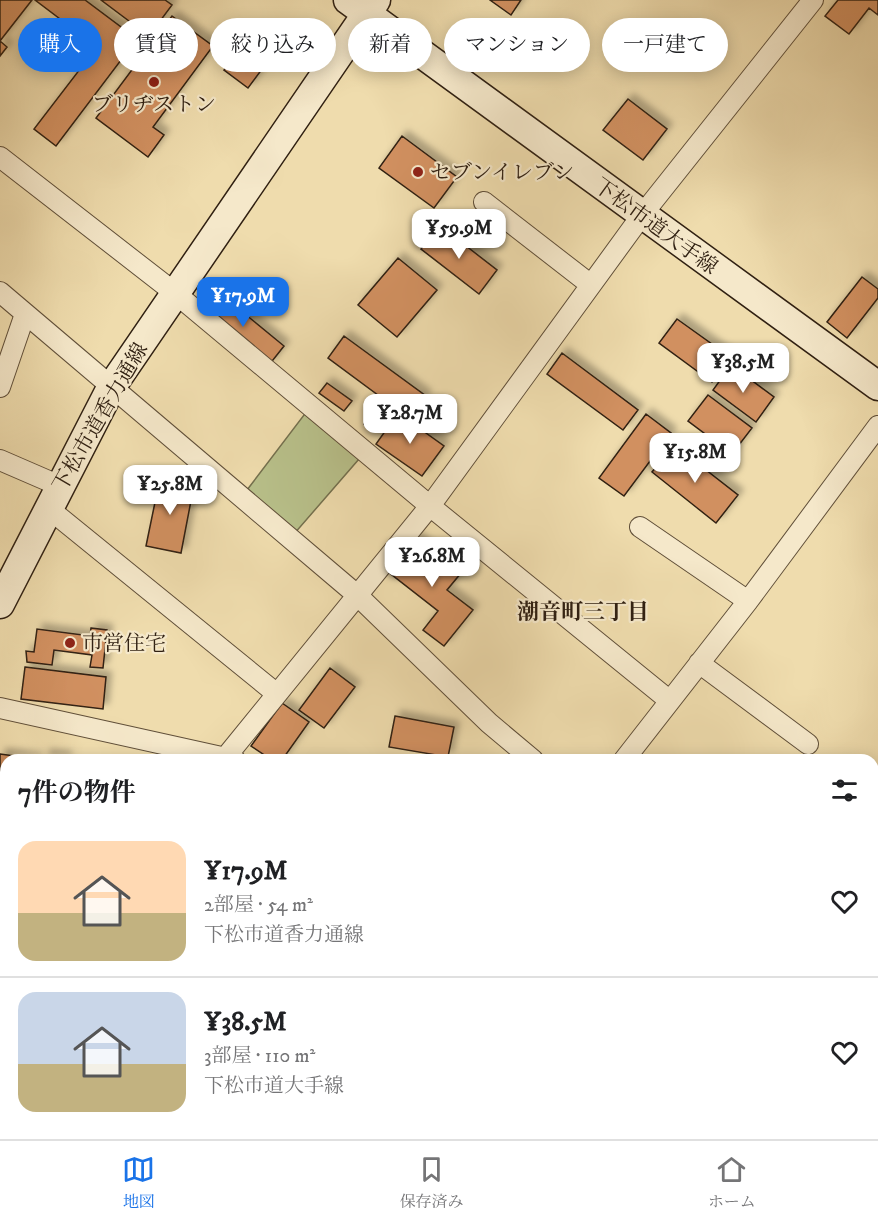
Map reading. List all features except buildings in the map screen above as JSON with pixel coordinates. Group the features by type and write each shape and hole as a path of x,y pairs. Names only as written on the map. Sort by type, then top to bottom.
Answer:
{"street":[{"path":"234,754 277,694 430,506 642,215 813,0"},
{"name":"下松市道大手線","path":"364,4 642,215 878,386"},
{"name":"下松市道香力通線","path":"0,604 112,386 364,4"},
{"path":"0,157 175,293 430,506 670,701"},
{"path":"483,202 591,285"},
{"path":"0,292 357,595 489,723 525,754"},
{"path":"0,387 25,314"},
{"path":"629,754 748,601 878,426"},
{"path":"0,460 54,497 277,694"},
{"path":"639,527 748,601"},
{"path":"699,663 808,744"},
{"path":"0,708 207,754"}],"green space":[{"path":"307,411 359,459 294,534 247,490"}],"place":[{"name":"ブリヂストン","path":"154,82"},
{"name":"セブンイレブン","path":"418,172"},
{"name":"市営住宅","path":"70,643"}],"district":[{"name":"潮音町三丁目","path":"583,611"}]}
